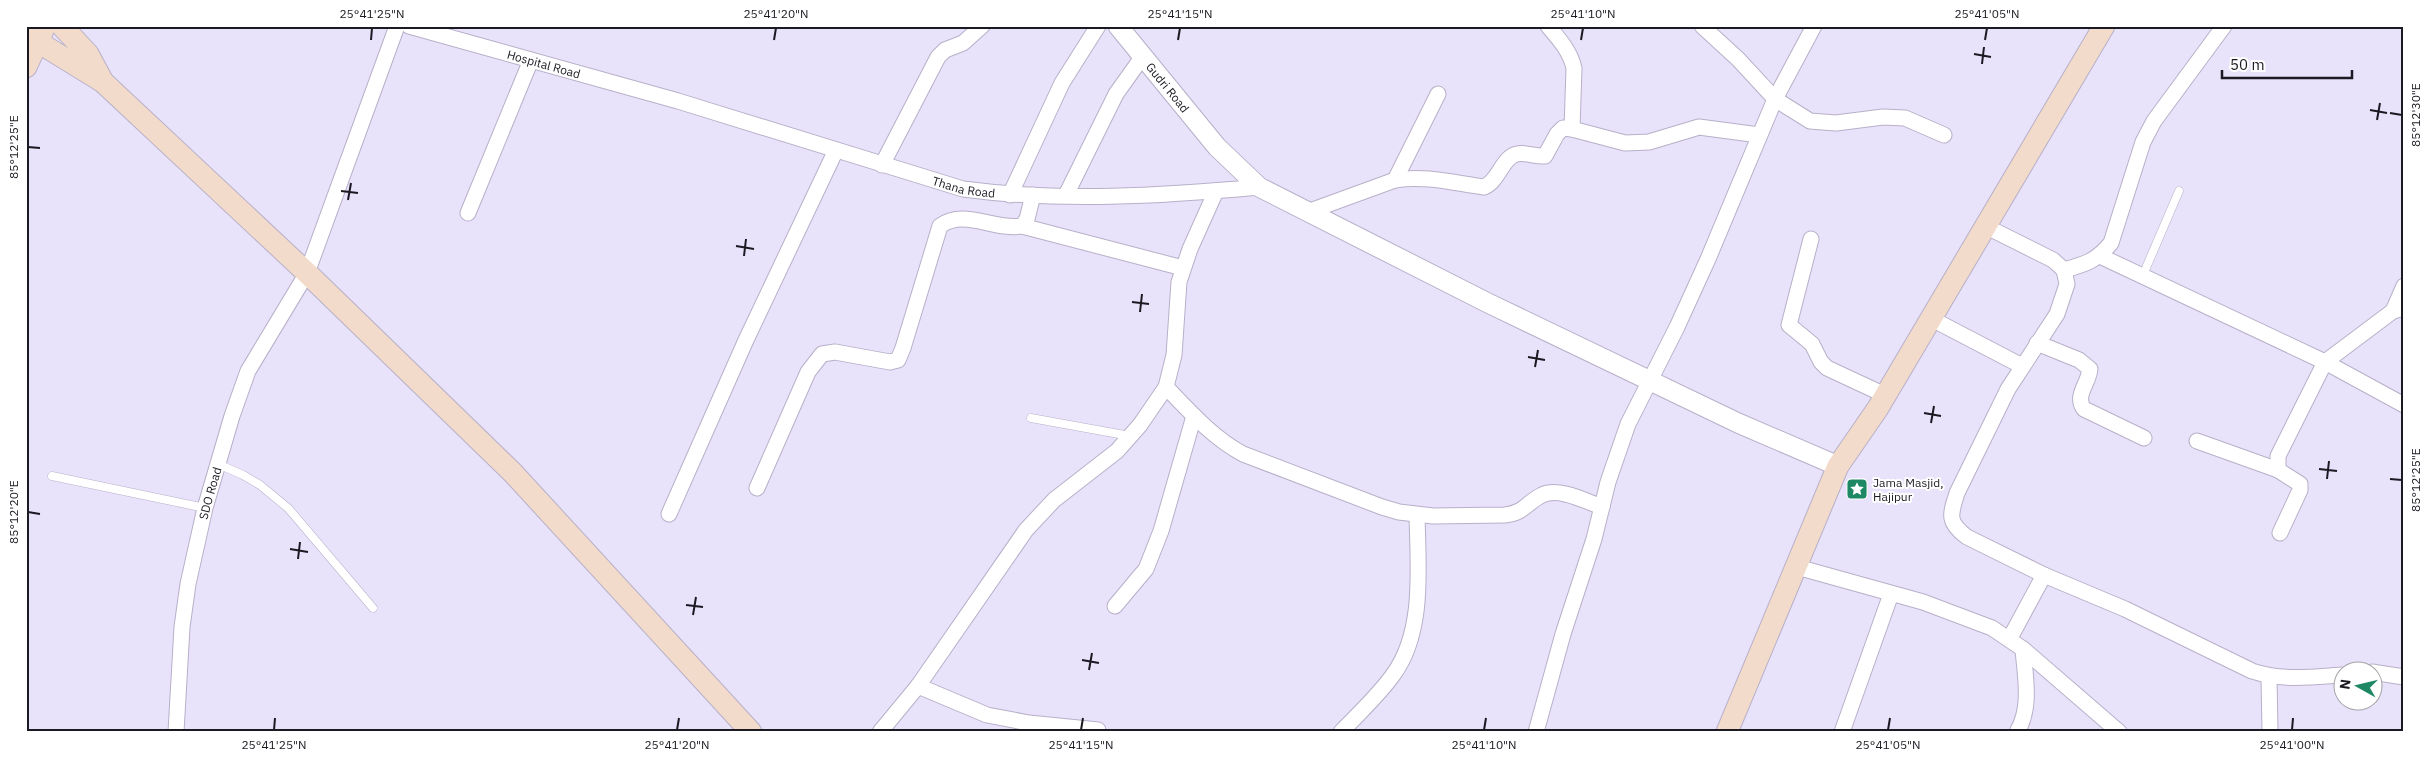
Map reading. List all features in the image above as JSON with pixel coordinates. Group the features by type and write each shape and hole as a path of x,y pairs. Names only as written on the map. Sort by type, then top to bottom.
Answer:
{"main road":[{"path":"62,26 88,54 103,82"},
{"path":"1727,732 1838,466 1885,395 2104,26"},
{"path":"26,67 36,33 75,67 103,82 307,273 513,473 751,732"}],"street":[{"name":"SDO Road","path":"176,732 182,627 188,584 205,508 218,464 248,372 307,273 397,26"},
{"name":"Hospital Road","path":"409,26 434,30 530,60 678,101"},
{"path":"882,165 938,57 945,50 963,43 982,26"},
{"path":"1010,195 1058,90 1098,26"},
{"name":"Gudri Road","path":"1118,26 1217,147 1259,187 1310,211 1488,303 1650,379 1738,423 1838,466"},
{"path":"1548,26 1564,45 1574,68 1572,129"},
{"path":"1702,26 1738,59 1774,99 1810,120 1821,123 1883,117 1905,118 1944,135"},
{"path":"1536,732 1563,634 1586,566 1618,450 1628,424 1677,327 1708,259 1774,99 1814,26"},
{"path":"2064,270 2089,263 2100,256 2111,243 2118,226 2135,165 2154,121 2224,26"},
{"path":"1066,195 1116,94 1143,56"},
{"path":"468,213 530,60"},
{"path":"1395,180 1438,94"},
{"name":"Thana Road","path":"678,101 963,189 1010,195 1152,195 1259,187"},
{"path":"1310,211 1395,180 1424,178 1484,187 1491,185 1511,157 1518,154 1545,156 1557,134 1563,128 1632,144 1649,142 1699,127 1759,135"},
{"path":"669,514 746,340 836,150"},
{"path":"880,732 918,686 1026,530 1054,500 1117,451 1166,387 1174,356 1175,316 1179,282 1183,268 1216,191"},
{"path":"1022,226 1027,219 1033,195"},
{"path":"757,488 808,372 822,354 835,352 890,362 898,360 904,348 940,226 948,219 960,218 1011,228 1022,226 1183,268"},
{"path":"1985,226 2038,252 2064,270 2067,284 2057,314 2022,366 1988,428 1957,493 1952,508 1951,521 1957,530 1967,538 2044,575 2125,609 2252,671 2269,676 2299,678 2332,676"},
{"path":"1811,239 1789,325 1812,344 1821,362 1827,368 1885,395"},
{"path":"2100,256 2325,362 2404,405"},
{"path":"2278,470 2278,456 2325,362 2398,310 2404,286"},
{"path":"1930,318 2022,366"},
{"path":"2037,343 2079,360 2090,369 2080,397 2080,404 2084,409 2144,438"},
{"path":"1166,387 1194,416 1228,446 1243,454 1382,507 1417,515 1516,513 1542,495 1552,493 1602,506"},
{"path":"1114,606 1146,569 1160,531 1194,416"},
{"path":"2197,441 2278,470 2300,484 2300,490 2280,533"},
{"path":"1341,732 1392,676 1410,637 1417,593 1417,515"},
{"path":"1797,567 1955,612 2010,638 2120,732"},
{"path":"2010,638 2044,575"},
{"path":"1842,732 1891,594"},
{"path":"2018,732 2026,714 2027,702 2023,649"},
{"path":"2382,674 2404,677"},
{"path":"2269,676 2270,732"},
{"path":"918,686 987,715 1029,723 1098,730"}],"lane":[{"path":"2143,275 2179,191"},
{"path":"1031,418 1130,436"},
{"path":"218,464 254,482 288,508 373,608"},
{"path":"52,476 205,508"}],"place":[{"name":"Jama Masjid, Hajipur","path":"1857,489"}]}
